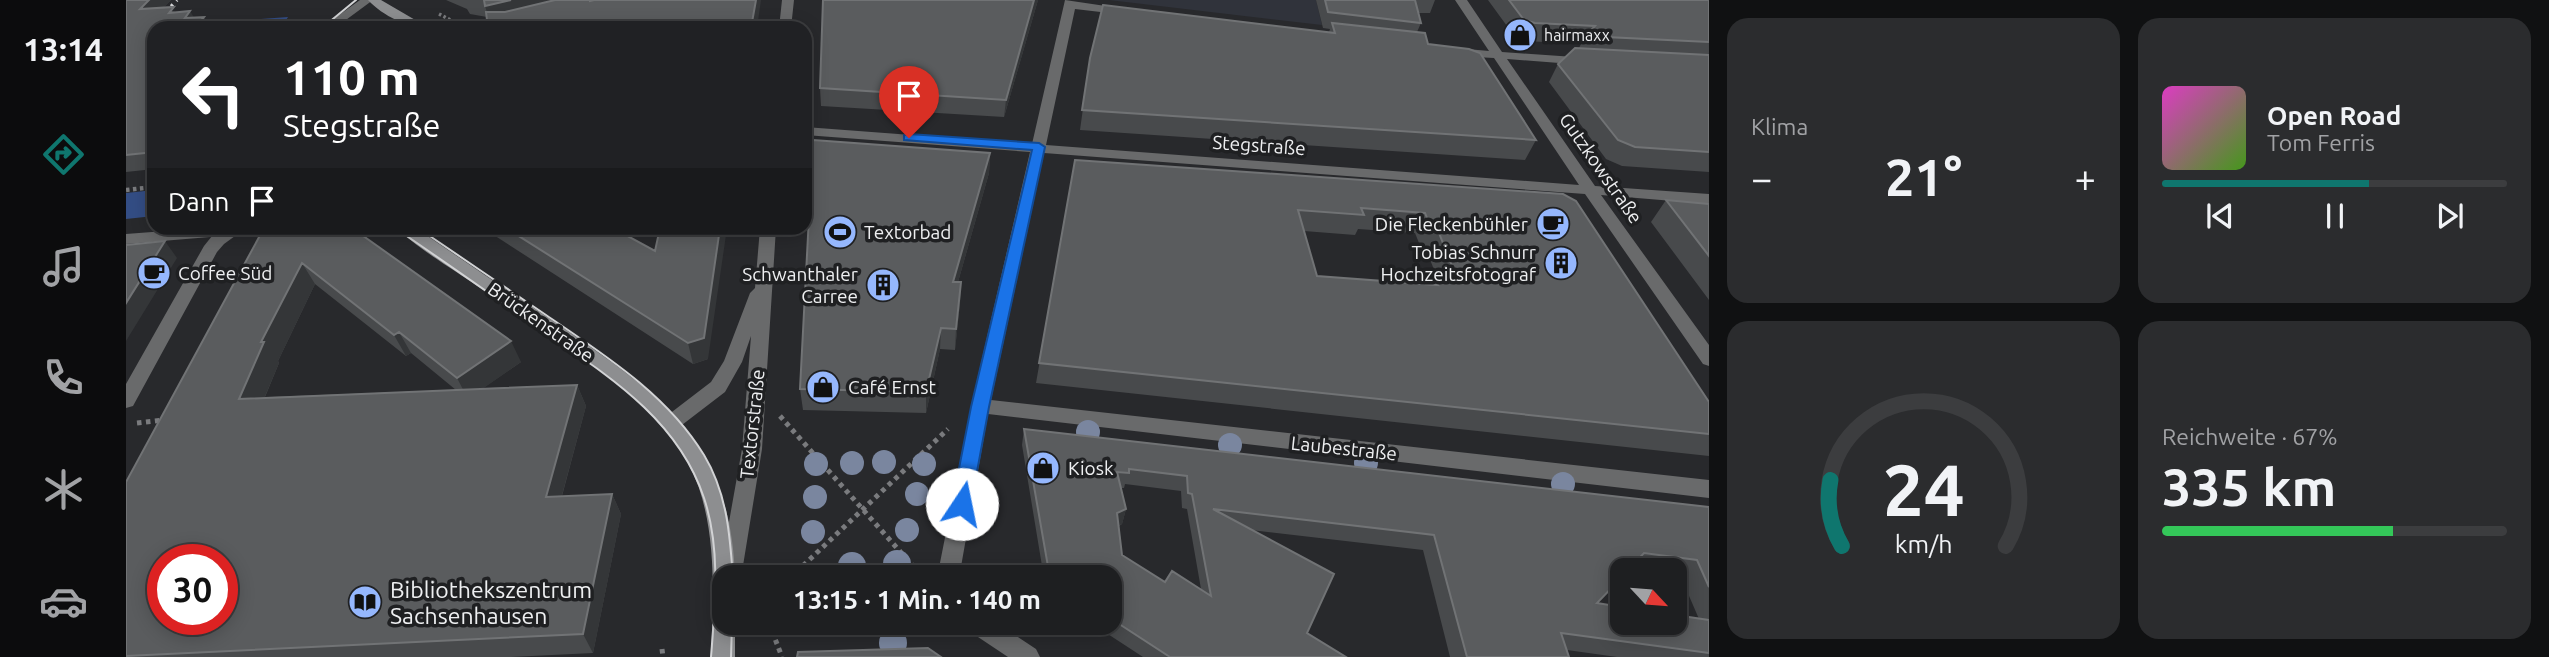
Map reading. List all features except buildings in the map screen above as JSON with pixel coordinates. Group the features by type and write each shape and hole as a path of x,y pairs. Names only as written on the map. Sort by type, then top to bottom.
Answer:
{"street":[{"path":"337,21 367,0"},
{"path":"374,0 383,8 409,21"},
{"path":"786,21 788,0"},
{"name":"Gutzkowstraße","path":"1461,0 1709,359"},
{"path":"950,565 980,407 1071,3 1146,15"},
{"path":"1447,51 1604,62"},
{"name":"Stegstraße","path":"812,131 1709,198"},
{"path":"126,239 170,235"},
{"path":"126,401 209,250 228,235"},
{"name":"Brückenstraße","path":"416,235 621,377 671,423"},
{"name":"Textorstraße","path":"732,565 752,449 768,235"},
{"name":"Textorstraße","path":"724,565 718,519 705,477 684,438 671,423 718,387 733,362 766,270"},
{"name":"Laubestraße","path":"980,407 1709,489"},
{"name":"Textorstraße","path":"723,657 724,635"},
{"path":"995,635 1028,657"}],"path":[{"path":"126,190 147,188"},
{"path":"775,410 912,565"},
{"path":"126,424 173,419"},
{"path":"804,565 955,424"},
{"path":"774,635 782,657"},
{"path":"662,649 663,657"}],"shaded area":[{"path":"1109,0 1316,0 1322,25"},
{"path":"288,17 286,21 234,21"},
{"path":"147,191 147,217 126,219 126,193"}],"tram line":[{"path":"330,21 356,0"},
{"path":"405,235 611,379 635,398 676,443 692,469 704,498 713,537 715,577 711,657"},
{"path":"428,235 611,360 672,413 704,455 718,484 729,530 732,565"},
{"path":"731,657 732,635"}],"railway":[{"path":"158,21 177,0"}],"place":[{"name":"hairmaxx","path":"1520,35"},
{"name":"Die Fleckenbühler","path":"1553,224"},
{"name":"Textorbad","path":"840,232"},
{"name":"Tobias Schnurr Hochzeitsfotograf","path":"1561,263"},
{"name":"Coffee Süd","path":"154,273"},
{"name":"Schwanthaler Carree","path":"883,285"},
{"name":"Café Ernst","path":"823,387"},
{"name":"Kiosk","path":"1043,468"},
{"name":"Bibliothekszentrum Sachsenhausen","path":"365,602"}],"route":[{"path":"909,138 1039,147 980,407 962,504"}]}
